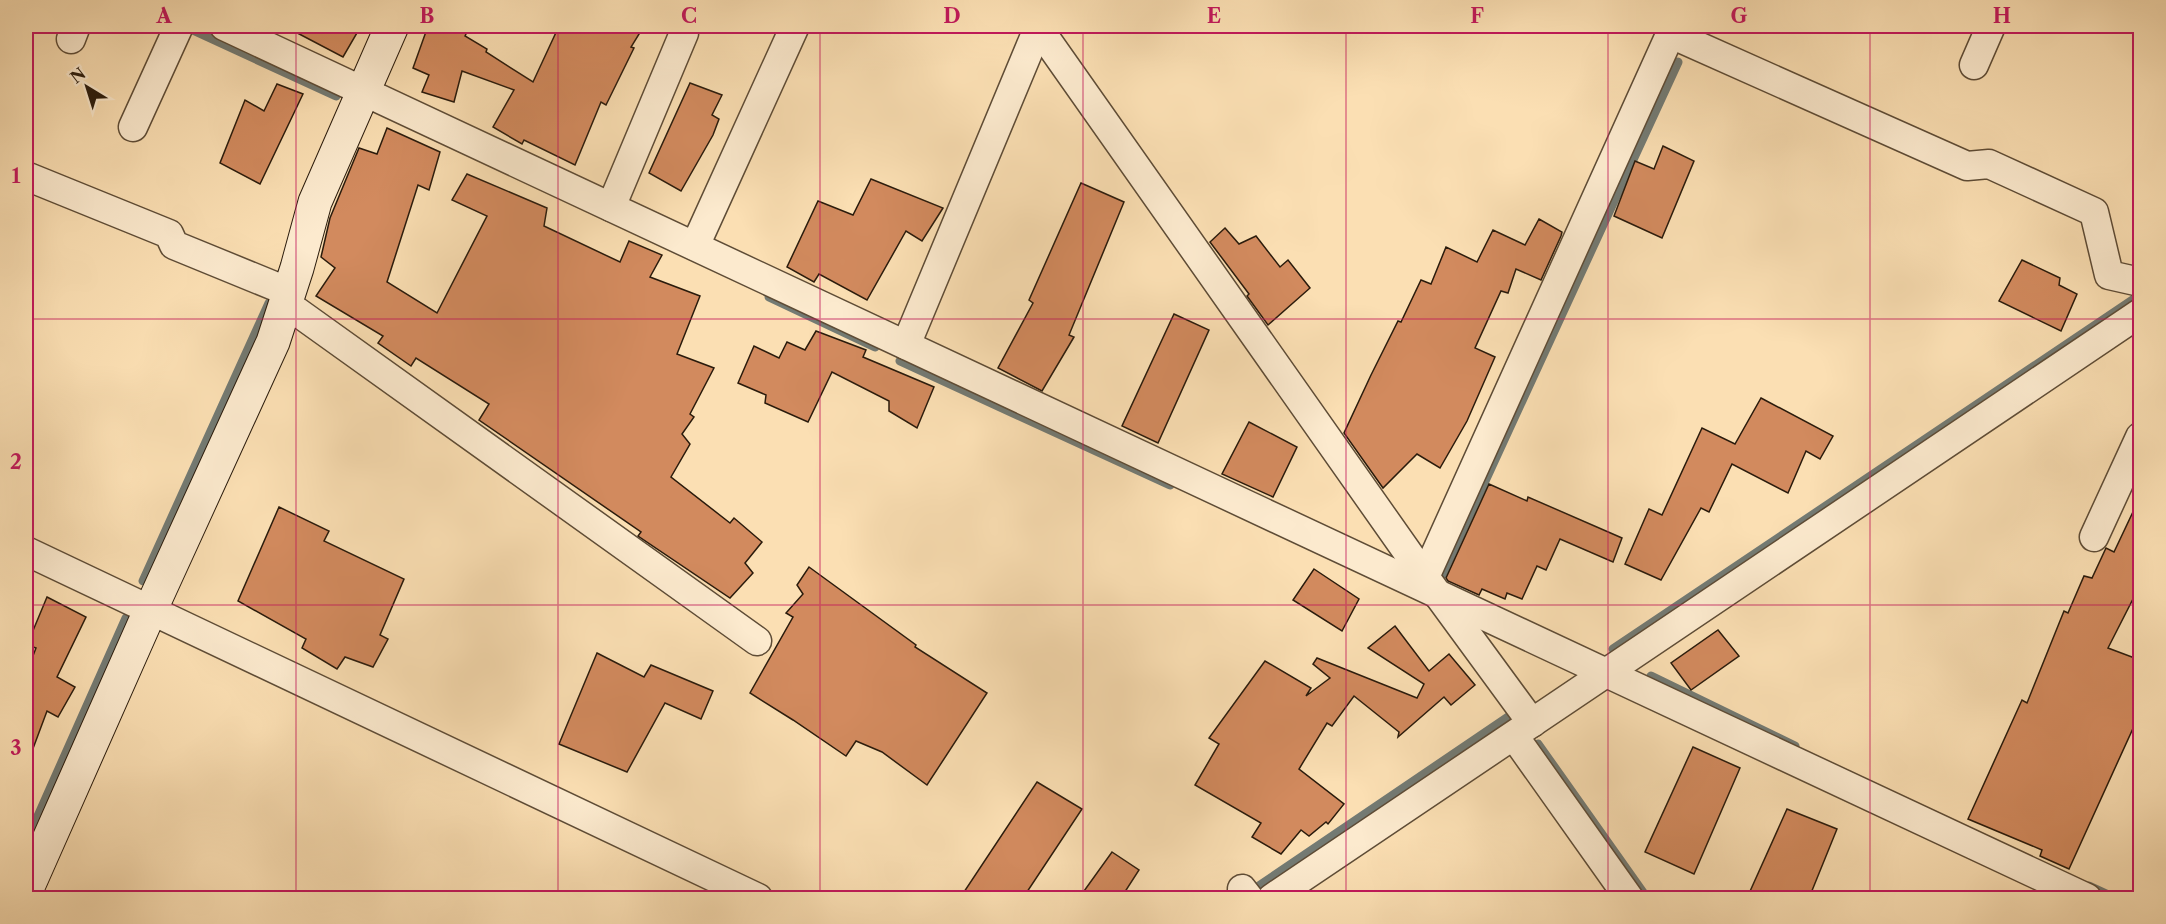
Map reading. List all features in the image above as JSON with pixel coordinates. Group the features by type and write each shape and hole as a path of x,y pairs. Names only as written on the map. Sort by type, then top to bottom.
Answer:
{"street":[{"path":"133,127 179,26"},
{"path":"224,26 906,345 1431,586 1606,673 2087,898"},
{"path":"26,891 150,611 273,342 315,202 392,26"},
{"path":"695,246 795,26"},
{"path":"1974,65 1991,26"},
{"path":"1431,586 1673,29 1967,166 1989,164 2094,212 2109,275 2140,282"},
{"path":"906,345 1036,32"},
{"path":"1036,32 1431,586 1629,898"},
{"path":"611,207 684,33"},
{"path":"26,176 169,234 174,245 287,297 757,641"},
{"path":"1272,898 2140,313"},
{"path":"2094,537 2140,437"},
{"path":"26,551 758,898"}],"building":[{"path":"284,26 361,26 343,57"},
{"path":"428,26 470,26 465,36 533,82 559,26 644,26 631,47 634,48 606,105 601,102 575,165 524,140 522,144 493,127 514,90 462,71 454,102 422,92 429,75 413,68"},
{"path":"690,83 722,95 712,115 719,119 713,135 681,191 649,173"},
{"path":"277,84 303,94 260,184 220,163 245,100 264,111"},
{"path":"387,128 440,152 429,190 418,185 387,282 437,313 487,216 452,200 467,174 547,208 544,226 620,262 629,241 662,255 650,277 700,296 677,354 714,368 690,414 694,417 682,434 690,444 671,477 730,523 734,518 762,542 745,563 753,573 730,598 638,536 641,532 479,420 489,404 416,358 411,366 378,343 383,336 316,296 335,268 321,257 330,218 359,148 377,154"},
{"path":"1663,146 1694,161 1662,238 1614,216 1635,161 1654,169"},
{"path":"871,179 943,208 922,241 906,231 867,300 819,274 814,282 787,267 818,201 853,215"},
{"path":"1081,183 1124,202 1069,335 1074,337 1042,391 998,368 1033,303 1029,300"},
{"path":"1539,219 1562,232 1561,236 1541,280 1516,269 1508,293 1501,291 1475,348 1495,357 1467,421 1440,468 1417,454 1383,488 1344,433 1398,321 1401,322 1421,280 1431,284 1446,247 1477,262 1493,230 1525,245"},
{"path":"1225,228 1239,244 1256,236 1280,267 1288,260 1310,288 1268,325 1247,296 1249,294 1210,242"},
{"path":"2022,260 2060,278 2059,285 2077,294 2061,331 1999,301"},
{"path":"1174,314 1209,330 1158,443 1122,426"},
{"path":"816,331 866,350 863,357 934,387 917,428 889,411 889,401 832,372 808,422 765,403 766,395 738,383 754,346 779,358 787,342 805,350"},
{"path":"1761,398 1833,436 1820,459 1806,451 1788,493 1732,464 1709,512 1701,508 1661,580 1625,564 1649,509 1662,515 1702,428 1735,444"},
{"path":"1249,422 1297,447 1273,497 1222,474"},
{"path":"1489,484 1527,501 1528,497 1622,538 1613,562 1560,539 1546,570 1537,566 1522,599 1507,593 1505,599 1482,589 1479,595 1448,581 1446,578"},
{"path":"2140,497 2140,602 2133,599 2108,648 2140,660 2140,713 2069,869 2040,856 2042,850 1968,819 2022,700 2027,703 2064,611 2068,613 2084,576 2092,578 2106,548 2114,552"},
{"path":"279,507 329,531 324,541 404,579 380,635 388,639 373,667 345,657 337,669 302,648 306,639 238,601"},
{"path":"809,567 916,645 915,647 987,693 927,785 882,752 856,741 846,756 750,693 793,617 786,613 803,594 797,585"},
{"path":"1314,569 1359,599 1342,631 1293,600"},
{"path":"47,597 86,617 57,677 75,687 58,717 47,711 28,762 26,761 26,674 36,648 27,645"},
{"path":"1395,626 1429,671 1449,654 1475,685 1451,705 1444,697 1398,737 1399,732 1354,696 1332,726 1327,723 1299,769 1344,804 1328,824 1326,822 1309,836 1301,830 1281,854 1252,837 1261,823 1195,785 1219,744 1209,738 1265,661 1311,688 1306,696 1330,678 1313,664 1317,658 1417,698 1424,684 1368,648"},
{"path":"1718,630 1739,656 1691,690 1671,663"},
{"path":"597,653 644,677 651,665 713,691 701,719 665,703 627,772 559,744"},
{"path":"1693,747 1740,768 1694,874 1645,852"},
{"path":"1037,782 1082,809 1023,898 960,898"},
{"path":"1787,809 1837,829 1809,898 1747,898"},
{"path":"1112,852 1139,870 1121,898 1079,898"}],"waterway":[{"path":"184,26 336,96"},
{"path":"1439,581 1678,62"},
{"path":"1613,649 2140,295"},
{"path":"769,297 875,347"},
{"path":"143,581 269,303"},
{"path":"900,361 1170,485"},
{"path":"26,843 126,618"},
{"path":"1651,676 1795,746"},
{"path":"1250,892 1517,711"},
{"path":"1538,744 1647,898"},
{"path":"2089,886 2115,898"}]}
